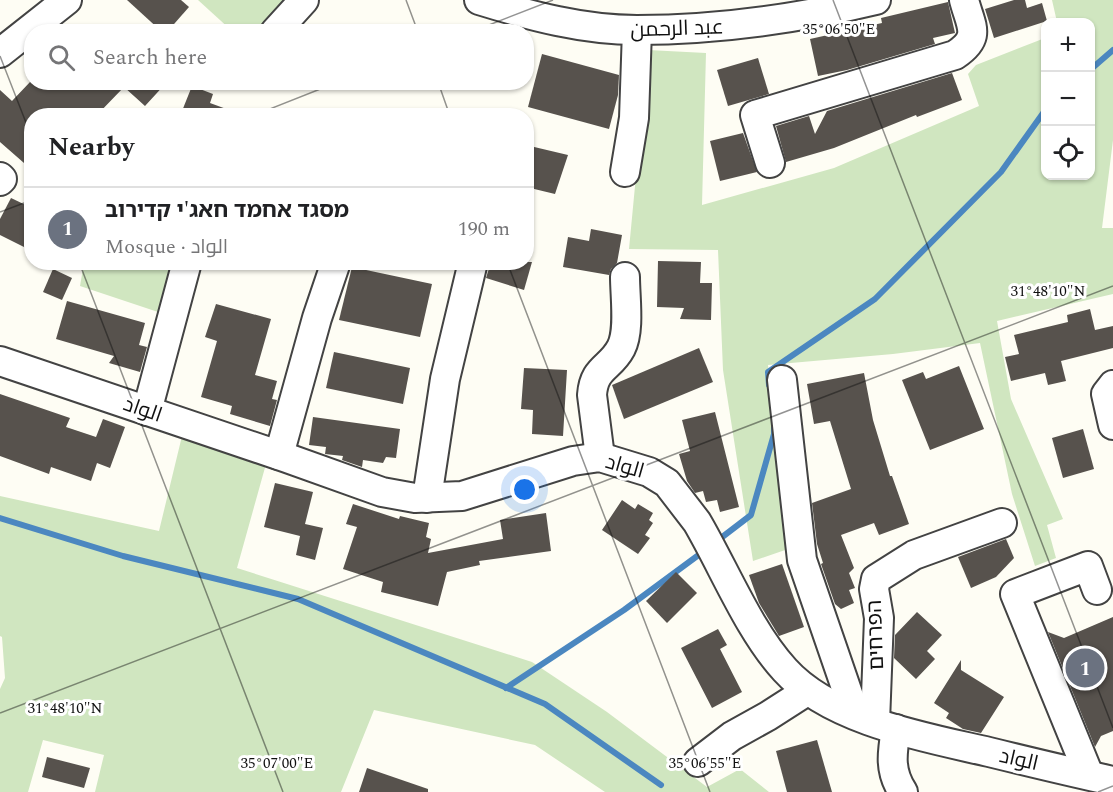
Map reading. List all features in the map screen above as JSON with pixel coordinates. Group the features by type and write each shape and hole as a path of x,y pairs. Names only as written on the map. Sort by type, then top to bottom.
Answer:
{"street":[{"path":"37,24 67,0"},
{"path":"282,24 304,0"},
{"name":"عبد الرحمن","path":"479,0 531,16 618,30 759,23 819,14 876,0"},
{"path":"770,163 755,115 955,55 970,45 973,34 964,0"},
{"path":"625,171 634,118 637,30"},
{"path":"0,53 24,34"},
{"path":"147,411 185,270"},
{"path":"279,455 317,318 333,270"},
{"path":"428,498 445,379 471,270"},
{"path":"600,457 592,395 593,385 597,374 621,348 625,332 625,277"},
{"name":"الواد","path":"0,361 382,492 428,498 462,496 573,461 600,457 649,472 667,483 697,522 769,650 785,670 807,691 832,705 875,722 1101,778"},
{"path":"782,380 802,560 891,757 896,782 903,792"},
{"path":"1109,389 1113,425"},
{"name":"הפרחים","path":"875,722 879,618 874,589 876,579 914,555 1002,523"},
{"path":"1097,590 1088,566 1015,594 1101,778"},
{"path":"698,762 732,736 807,691"}],"green space":[{"path":"198,0 293,0 273,24 224,24"},
{"path":"1052,0 1113,0 1113,140 1102,228 1113,228 1113,294 997,321 1011,399 1063,519 1047,525 1056,558 1035,566 1012,494 980,343 893,354 768,365 788,549 753,561 723,370 718,250 629,249 648,50 706,53 702,205 834,168 979,106 968,74 976,65 1041,40 1041,180 1095,180 1095,18 1056,18"},
{"path":"83,270 175,270 161,313 80,286"},
{"path":"182,436 266,464 237,568 532,662 607,712 707,787 740,769 769,792 605,792 535,745 374,710 341,792 95,792 104,755 43,740 28,792 0,792 0,689 5,678 2,637 0,636 0,496 159,531"}],"building":[{"path":"127,0 181,0 189,7 174,24 153,24"},
{"path":"1014,0 1025,0 1027,8 1042,3 1046,18 1041,18 1041,23 994,38 985,9"},
{"path":"948,2 955,33 933,38 935,44 847,70 818,76 810,39 882,23 881,18"},
{"path":"542,54 619,75 618,95 609,129 528,107"},
{"path":"758,58 769,94 728,106 717,70"},
{"path":"952,73 962,100 917,117 916,115 834,148 786,162 776,126 809,116 815,134 827,111"},
{"path":"24,88 121,90 104,108 24,108 24,163 0,142 0,90 12,101"},
{"path":"127,90 160,90 145,106"},
{"path":"190,90 202,90 213,94 210,103 224,108 183,108"},
{"path":"743,133 757,172 720,181 710,141"},
{"path":"534,147 568,155 555,194 534,189"},
{"path":"11,198 24,204 24,247 0,235 0,219"},
{"path":"591,229 622,235 617,263 609,275 563,267 568,237 589,241"},
{"path":"658,261 701,262 700,283 712,283 711,320 680,319 684,308 657,307"},
{"path":"53,270 72,278 62,300 43,292"},
{"path":"351,270 366,270 432,284 420,337 339,320"},
{"path":"488,270 530,270 524,290 486,278"},
{"path":"67,301 145,323 139,345 147,347 140,372 109,363 114,356 56,339"},
{"path":"216,304 271,319 255,375 277,381 272,399 277,400 270,426 230,414 232,406 201,397 217,341 205,337"},
{"path":"1090,309 1095,330 1113,326 1113,348 1061,361 1066,381 1048,385 1045,373 1011,381 1005,357 1019,354 1014,335 1068,322 1067,315"},
{"path":"699,348 713,382 624,419 612,385"},
{"path":"334,352 410,368 403,404 326,388"},
{"path":"959,366 984,429 930,450 902,380 923,372 926,379"},
{"path":"524,368 567,370 563,436 532,434 533,410 521,409"},
{"path":"864,373 873,420 890,476 892,476 909,524 879,535 874,523 841,535 854,568 849,573 855,588 849,590 854,603 841,609 835,604 821,564 823,563 817,544 812,503 851,489 830,421 814,424 807,384"},
{"path":"0,394 70,418 66,427 96,437 103,419 125,427 110,468 97,463 91,481 51,467 49,474 0,456"},
{"path":"715,412 739,507 720,512 717,500 706,502 703,491 695,493 687,481 679,454 690,451 682,420"},
{"path":"313,417 400,429 396,458 386,457 383,463 363,460 362,467 342,460 343,456 325,454 326,447 309,445"},
{"path":"1083,429 1094,469 1063,478 1052,438"},
{"path":"275,483 313,492 305,524 323,528 315,560 296,555 300,536 264,527"},
{"path":"622,500 635,509 638,504 653,513 649,520 653,523 645,535 650,538 638,554 602,530"},
{"path":"353,504 399,519 400,516 429,523 426,537 431,539 428,553 503,539 500,520 546,513 551,551 479,561 480,565 447,572 438,606 381,592 383,582 343,569 357,527 346,524"},
{"path":"1006,539 1014,558 996,577 971,588 958,557"},
{"path":"782,564 804,627 779,636 759,603 749,575"},
{"path":"676,572 697,593 667,623 646,601"},
{"path":"917,612 942,635 927,651 935,659 916,679 894,658 895,635"},
{"path":"1113,617 1113,731 1101,736 1095,747 1048,632 1064,638"},
{"path":"718,629 727,645 720,649 742,692 712,708 681,648"},
{"path":"961,660 961,670 1004,697 981,733 963,729 946,718 949,713 934,703"},
{"path":"817,740 832,792 787,792 776,751"},
{"path":"47,757 90,768 84,788 42,777"},
{"path":"367,768 428,789 428,792 359,792"}],"waterway":[{"path":"1095,66 1113,50"},
{"path":"769,385 768,372 875,299 1001,172 1041,116"},
{"path":"717,541 751,515 774,428"},
{"path":"0,518 123,556 298,599 545,704 661,785"},
{"path":"506,688 624,610 704,551"}],"place":[{"name":"מסגד אחמד חאג'י קדירוב","path":"1085,668"}]}
